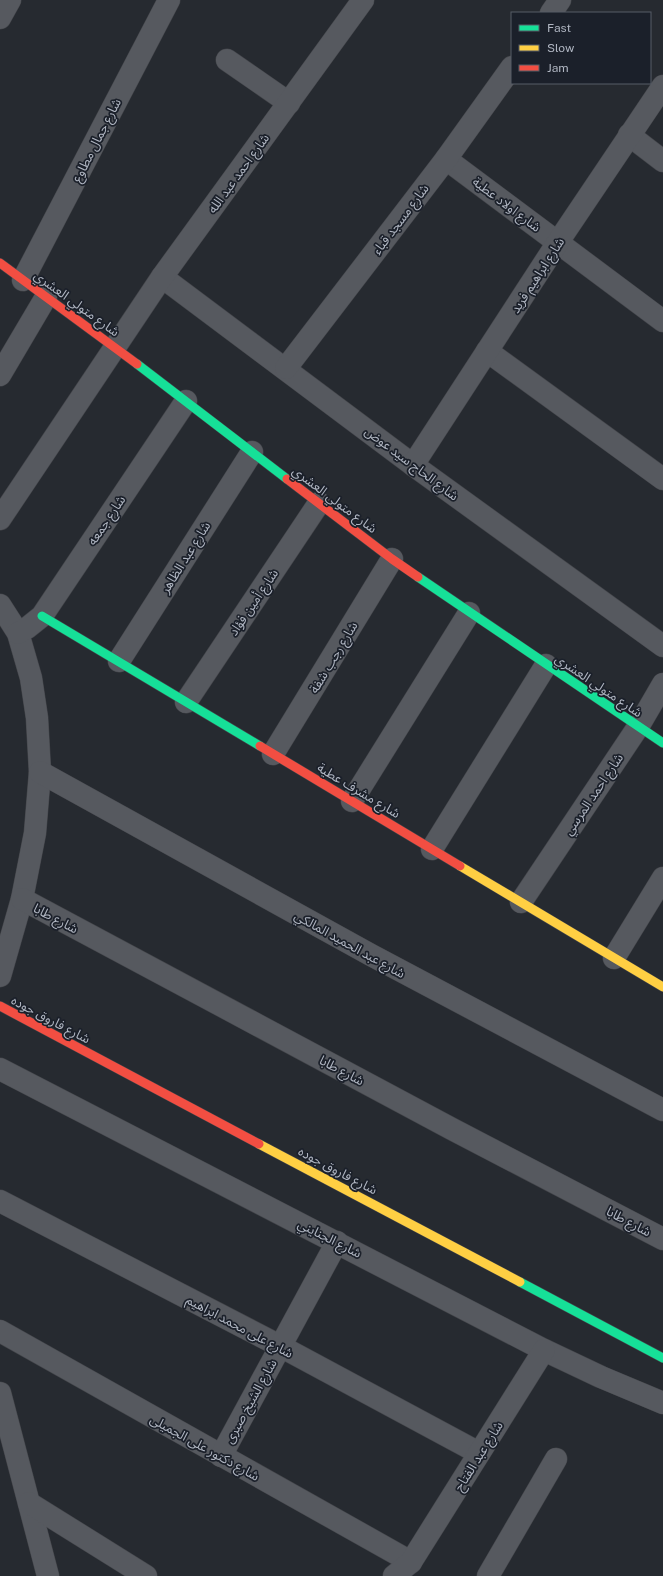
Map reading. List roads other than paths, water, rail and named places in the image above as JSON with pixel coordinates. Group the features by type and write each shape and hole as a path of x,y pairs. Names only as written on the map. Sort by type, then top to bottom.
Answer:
{"street":[{"path":"0,18 10,0"},
{"name":"شارع جمال مطاوع","path":"23,280 169,0"},
{"name":"شارع احمد عبد الله","path":"0,519 162,277 363,0"},
{"path":"552,12 560,0"},
{"path":"227,60 289,102"},
{"name":"شارع مسجد قباء","path":"286,368 446,158 511,68"},
{"name":"شارع ابراهيم فريد","path":"413,465 558,242 663,86"},
{"path":"630,135 663,160"},
{"name":"شارع اولاد عطية","path":"446,158 663,321"},
{"name":"شارع متولي العشري","path":"0,263 186,401 392,559 663,743"},
{"name":"شارع الحاج سيد عوض","path":"162,277 286,368 413,465 663,646"},
{"path":"0,375 46,297"},
{"path":"487,351 663,479"},
{"name":"شارع جمعه","path":"18,633 35,623 42,616 186,401"},
{"name":"شارع عبد الظاهر","path":"119,661 252,452"},
{"name":"شارع أمين فؤاد","path":"186,702 319,503"},
{"name":"شارع رجب شفة","path":"273,754 392,559"},
{"path":"0,605 18,633 31,678 37,718 40,772 35,833 22,899 0,976"},
{"path":"352,801 470,613"},
{"name":"شارع مشرف عطية","path":"42,616 663,987"},
{"path":"432,849 546,665"},
{"name":"شارع احمد المرسي","path":"521,902 638,727 663,684"},
{"name":"شارع عبد الحميد المالكي","path":"40,772 371,955 663,1110"},
{"path":"614,958 663,878"},
{"name":"شارع طابا","path":"22,899 452,1129 663,1239"},
{"name":"شارع فاروق جوده","path":"0,1006 663,1358"},
{"name":"شارع الجنايني","path":"0,1069 544,1350 663,1403"},
{"name":"شارع على محمد ابراهيم","path":"0,1201 280,1346 479,1453"},
{"name":"شارع الشيخ صبرى","path":"221,1456 337,1242"},
{"name":"شارع دكتور على الجميلى","path":"0,1331 411,1562"},
{"name":"شارع عبد الفتاح","path":"394,1576 411,1562 544,1350"},
{"path":"0,1393 48,1576"},
{"path":"488,1576 556,1459"},
{"path":"29,1503 146,1576"}]}
